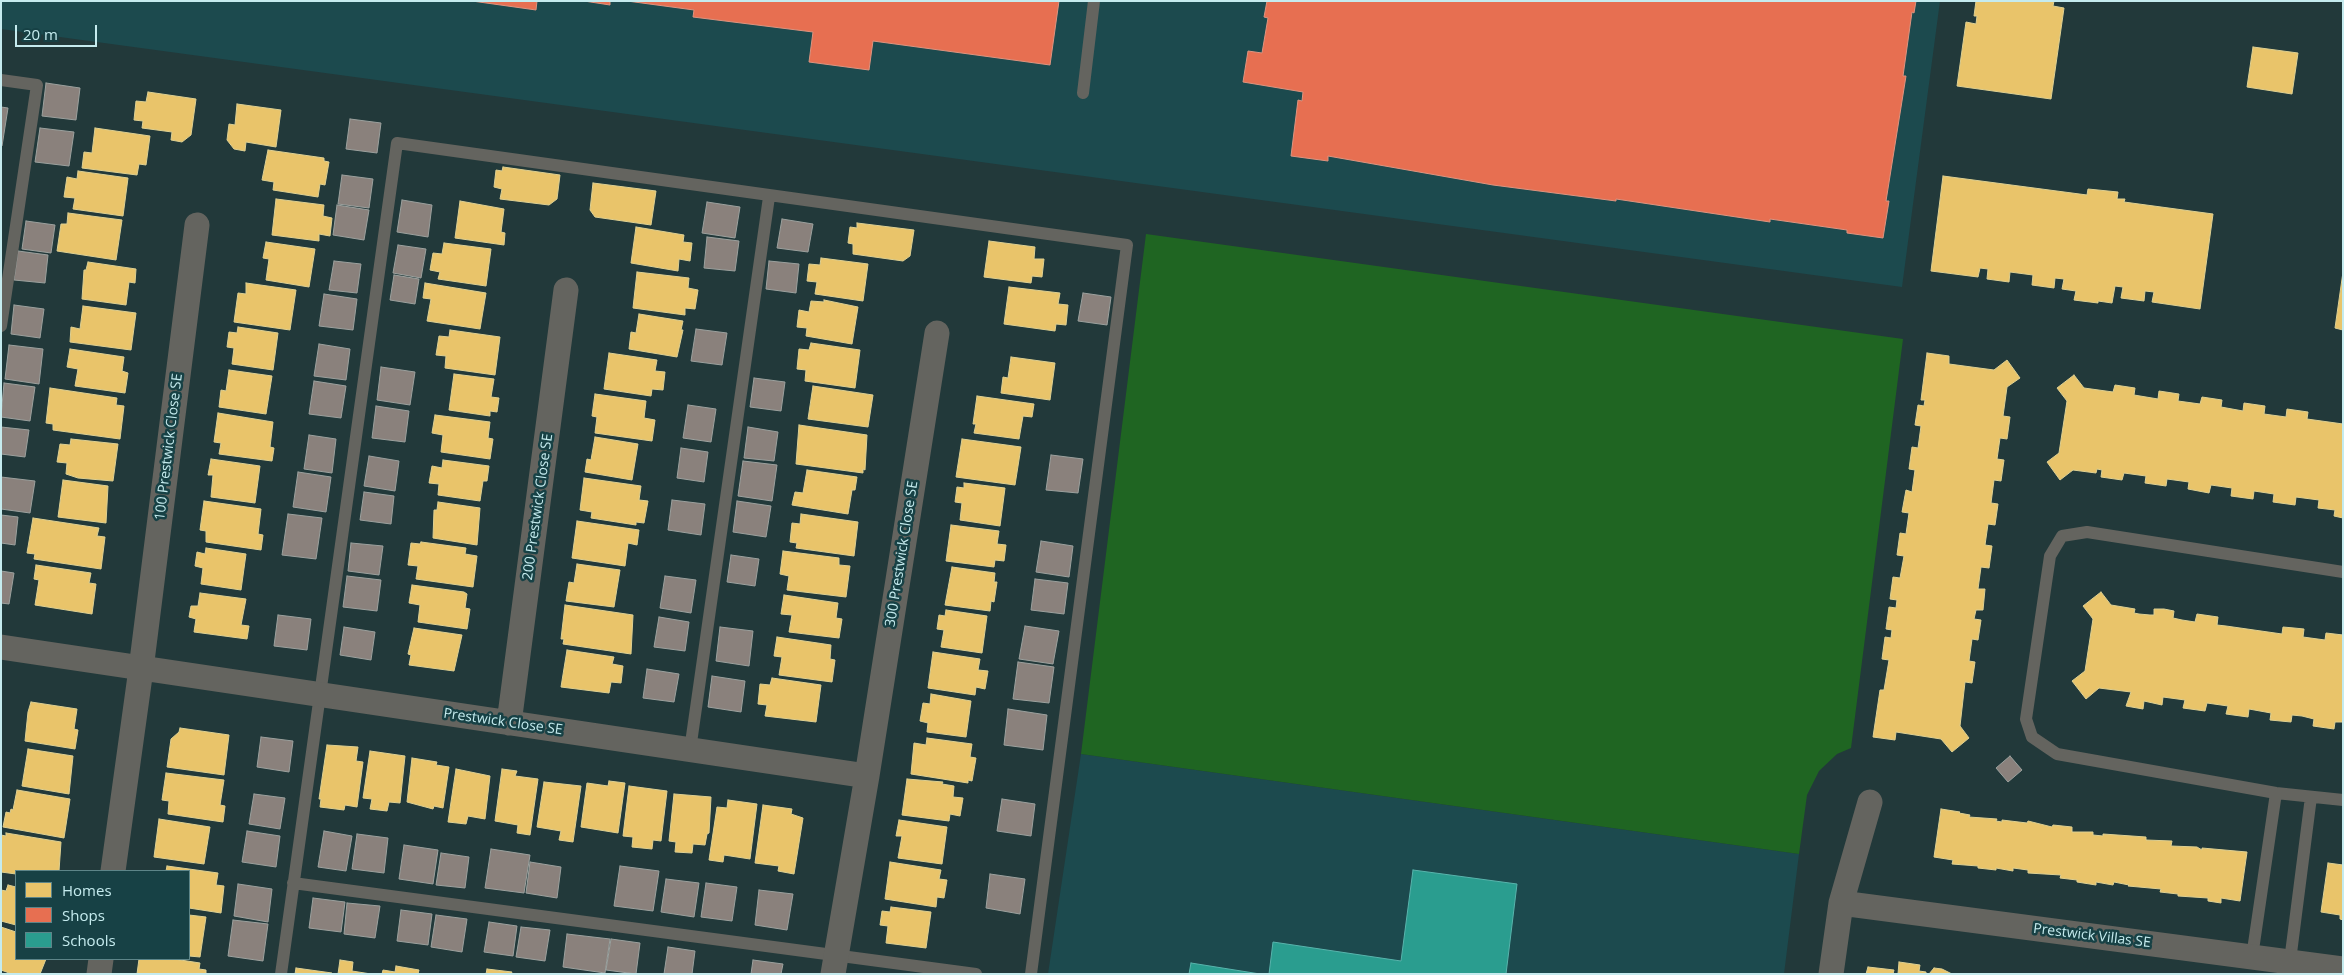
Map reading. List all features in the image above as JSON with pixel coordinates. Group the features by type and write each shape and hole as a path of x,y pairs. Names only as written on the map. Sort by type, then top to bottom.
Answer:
{"street":[{"name":"100 Prestwick Close SE","path":"141,669 197,226"},
{"name":"200 Prestwick Close SE","path":"509,723 566,290"},
{"name":"300 Prestwick Close SE","path":"867,776 937,333"},
{"name":"Prestwick Close SE","path":"1,648 867,776"},
{"path":"113,870 141,669"},
{"path":"834,965 867,776"},
{"path":"1831,974 1841,903 1870,802"},
{"name":"Prestwick Villas SE","path":"1841,903 2343,969"},
{"path":"99,974 101,960"}],"lane":[{"path":"1083,93 1094,1"},
{"path":"1,80 36,85 1,326"},
{"path":"281,974 397,143 1126,245 1031,974"},
{"path":"690,750 769,196"},
{"path":"2343,572 2087,532 2062,536 2050,556 2026,719 2032,737 2057,754 2276,793 2343,800"},
{"path":"2252,957 2276,793"},
{"path":"2290,961 2311,798"},
{"path":"293,883 834,965 976,974"}],"shaded area":[{"path":"1,1 1940,1 1902,287 1,29"},
{"path":"1081,754 1799,854 1784,974 1048,974"}],"green space":[{"path":"1146,234 1903,339 1851,748 1837,754 1819,771 1807,795 1799,854 1081,754"}],"building: Homes":[{"path":"1976,1 2054,1 2053,6 2064,8 2051,99 1957,86 1966,22 1976,24 1977,16 1974,16"},
{"path":"2253,47 2298,53 2292,94 2247,87"},
{"path":"148,92 196,99 191,135 182,142 171,140 172,132 142,128 143,121 134,120 136,101 146,102"},
{"path":"237,104 281,110 276,147 246,142 245,151 234,149 227,140 229,124 235,125"},
{"path":"95,128 150,136 146,165 139,164 137,175 82,168 84,152 92,153"},
{"path":"268,150 324,158 324,161 329,162 325,185 320,184 318,197 273,190 274,182 262,180"},
{"path":"503,167 560,175 557,199 549,205 500,199 502,189 494,187 496,170 502,171"},
{"path":"78,171 128,178 123,216 73,209 75,198 64,197 67,177 77,179"},
{"path":"1943,176 2087,195 2088,189 2118,192 2117,199 2125,199 2124,202 2213,214 2200,309 2152,302 2154,292 2145,291 2144,301 2121,298 2123,287 2115,286 2112,303 2098,301 2098,303 2074,300 2076,291 2062,289 2064,279 2055,278 2054,288 2032,285 2033,275 2010,272 2009,282 1987,279 1988,269 1980,268 1978,277 1931,271"},
{"path":"593,183 656,191 651,225 595,217 590,210"},
{"path":"276,199 324,205 323,216 332,218 330,236 319,234 319,241 272,235"},
{"path":"460,201 504,209 501,232 505,233 504,245 455,238"},
{"path":"68,213 122,220 116,260 57,251 61,224 67,224"},
{"path":"857,223 914,230 910,256 903,261 853,254 853,244 848,243 850,227 857,228"},
{"path":"636,227 684,235 683,242 692,243 690,261 679,259 678,271 631,263"},
{"path":"989,241 1035,247 1034,259 1044,259 1042,277 1032,276 1031,283 984,277"},
{"path":"266,242 315,249 309,287 266,280 269,259 263,258"},
{"path":"444,243 491,249 486,286 438,279 440,272 430,270 433,253 442,254"},
{"path":"821,258 868,264 863,301 815,294 817,282 807,281 809,264 820,265"},
{"path":"88,262 136,269 135,283 129,282 126,305 82,299 84,270 86,270"},
{"path":"637,272 689,278 688,288 698,290 695,309 685,308 685,315 633,308"},
{"path":"2343,272 2343,330 2335,328"},
{"path":"246,283 296,290 290,330 234,322 238,293 246,294"},
{"path":"425,283 486,293 480,329 427,321 431,299 423,298"},
{"path":"1009,287 1060,293 1058,304 1068,305 1066,325 1056,324 1055,331 1004,324"},
{"path":"824,300 858,307 852,344 806,336 807,328 797,327 799,310 809,312 811,301 824,302"},
{"path":"83,306 136,313 131,350 70,342 71,327 80,329"},
{"path":"639,314 683,321 677,357 629,349 631,332 636,333"},
{"path":"238,327 278,333 273,370 232,364 234,348 227,347 229,332 237,333"},
{"path":"450,330 500,337 495,375 445,368 446,356 436,355 439,336 449,337"},
{"path":"811,343 860,350 855,388 805,381 806,370 797,369 799,349 809,350"},
{"path":"70,349 124,357 122,371 128,373 125,393 75,386 78,369 67,367"},
{"path":"609,353 657,360 655,371 665,372 663,390 652,389 651,396 604,389"},
{"path":"1927,353 1949,356 1949,364 1994,370 2007,360 2020,378 2007,387 2003,416 2010,417 2007,439 2000,438 1997,459 2004,460 2001,481 1994,480 1991,503 1998,504 1995,525 1988,524 1985,545 1992,546 1989,568 1981,567 1978,589 1985,589 1983,610 1976,610 1974,619 1981,620 1978,640 1972,639 1969,661 1975,662 1972,683 1965,682 1960,726 1969,738 1952,752 1941,739 1896,732 1895,740 1873,737 1880,690 1884,690 1889,660 1882,659 1885,637 1891,638 1892,630 1886,629 1889,607 1896,608 1897,600 1890,599 1893,577 1900,578 1904,556 1897,555 1900,533 1906,534 1909,513 1902,512 1906,490 1912,492 1915,470 1909,469 1912,447 1918,448 1921,426 1915,425 1918,405 1924,406 1925,400 1921,400"},
{"path":"1011,357 1055,363 1050,400 1001,393 1003,377 1008,378"},
{"path":"229,370 272,376 266,414 219,407 221,390 226,391"},
{"path":"454,374 494,379 491,397 499,398 497,412 490,411 490,416 449,410"},
{"path":"2074,375 2084,388 2113,392 2115,385 2135,388 2134,395 2158,399 2159,391 2179,394 2178,401 2200,404 2202,397 2222,400 2221,407 2243,411 2244,403 2265,406 2264,414 2286,417 2287,409 2308,412 2307,419 2343,424 2343,518 2334,516 2335,510 2318,508 2319,500 2296,497 2295,505 2273,502 2274,494 2254,491 2253,499 2231,496 2232,488 2211,485 2209,493 2188,489 2189,482 2167,479 2166,486 2145,483 2146,476 2124,473 2122,480 2101,477 2102,470 2097,469 2096,473 2073,470 2060,480 2047,462 2059,453 2067,401 2057,388"},
{"path":"813,386 873,395 868,427 808,419"},
{"path":"50,388 117,398 116,405 124,406 120,439 53,430 53,424 46,423"},
{"path":"595,394 646,401 644,418 655,420 652,441 595,433 597,417 592,416"},
{"path":"977,396 1034,404 1032,417 1023,416 1019,439 974,433 976,424 973,424"},
{"path":"218,413 273,422 270,447 274,448 272,461 219,454 221,443 214,442"},
{"path":"435,415 490,422 488,438 493,439 490,459 441,452 443,435 432,433"},
{"path":"799,425 867,435 865,470 863,469 863,473 796,464"},
{"path":"595,437 638,444 632,480 585,472 587,459 591,460"},
{"path":"71,439 118,444 113,481 78,478 66,474 67,463 57,462 60,444 70,445"},
{"path":"962,439 1021,447 1015,485 956,477"},
{"path":"211,459 260,466 255,503 211,497 213,475 208,475"},
{"path":"443,460 489,466 487,481 483,481 480,501 438,495 439,484 429,483 432,466 442,468"},
{"path":"807,470 857,477 855,490 852,490 848,514 792,505 795,492 803,493"},
{"path":"584,478 641,486 639,500 648,501 644,523 636,522 636,525 591,518 592,512 580,510"},
{"path":"63,480 108,486 106,523 58,517"},
{"path":"964,483 1005,488 1000,526 960,520 962,503 955,502 957,487 964,488"},
{"path":"204,501 261,509 258,534 263,535 261,550 206,542 206,531 200,530"},
{"path":"438,502 480,508 477,545 433,538 434,510 437,510"},
{"path":"801,514 858,522 854,556 796,548 797,543 790,542 792,523 800,524"},
{"path":"33,518 99,528 97,536 105,537 101,569 34,559 35,554 27,553"},
{"path":"577,521 639,530 637,545 628,543 625,566 572,558"},
{"path":"951,525 999,531 997,544 1006,545 1004,561 995,560 994,567 946,561"},
{"path":"421,542 466,548 465,554 477,556 473,587 416,579 418,566 408,565 411,543 420,544"},
{"path":"206,548 246,554 241,590 201,584 203,568 195,566 197,552 205,554"},
{"path":"783,551 839,558 839,565 850,566 846,597 787,590 789,576 780,574"},
{"path":"577,564 620,570 614,607 566,601 569,582 574,583"},
{"path":"36,565 91,573 89,583 96,584 92,614 35,605 39,580 34,579"},
{"path":"952,567 995,573 994,582 997,582 994,602 991,601 990,611 945,605"},
{"path":"412,585 467,594 465,608 470,609 467,629 418,622 420,605 409,603"},
{"path":"2101,592 2111,605 2135,609 2134,613 2139,614 2154,615 2154,609 2164,609 2174,611 2173,618 2195,622 2197,614 2218,617 2217,625 2282,634 2283,627 2304,629 2303,637 2325,640 2326,633 2343,635 2343,722 2335,722 2334,729 2313,726 2314,719 2302,716 2292,715 2291,722 2270,720 2271,713 2249,709 2248,717 2226,714 2228,706 2207,703 2205,711 2183,708 2185,700 2163,697 2162,705 2144,701 2143,709 2126,706 2131,692 2099,688 2086,699 2072,681 2085,671 2093,619 2083,606"},
{"path":"200,593 246,599 241,625 249,626 247,639 194,632 196,619 189,617 191,606 198,606"},
{"path":"784,595 838,603 836,618 842,619 839,638 789,632 792,615 781,614"},
{"path":"565,605 633,615 631,654 563,644 564,639 561,639"},
{"path":"946,610 987,616 982,653 941,647 944,630 937,629 939,615 945,616"},
{"path":"414,628 462,635 454,671 409,665 411,655 408,654"},
{"path":"777,637 831,645 830,659 835,660 832,682 779,675 782,657 774,656"},
{"path":"567,650 614,657 612,664 623,666 621,683 611,682 609,693 561,687"},
{"path":"933,652 980,659 978,670 988,671 985,689 976,687 975,695 928,688"},
{"path":"772,678 821,685 816,722 765,716 767,705 758,704 760,684 770,685"},
{"path":"931,694 971,701 966,737 927,732 928,723 920,721 923,703 930,704"},
{"path":"31,702 77,709 74,729 78,730 75,749 25,741"},
{"path":"180,728 229,735 224,775 167,767 171,739 179,732"},
{"path":"927,738 972,744 970,757 976,758 972,781 968,780 968,783 911,774 914,743 926,745"},
{"path":"327,745 358,747 356,761 363,762 357,807 345,805 344,810 320,807 321,799 319,799"},
{"path":"28,749 73,756 69,794 22,786"},
{"path":"370,751 405,756 400,803 389,802 387,811 370,809 372,799 363,798"},
{"path":"412,758 437,762 436,765 449,767 443,808 434,806 433,809 407,802"},
{"path":"456,769 490,776 485,819 468,816 466,824 448,822"},
{"path":"502,769 517,771 515,776 538,779 530,835 517,833 518,825 495,821"},
{"path":"166,773 224,780 220,805 225,806 223,822 168,814 169,801 162,800"},
{"path":"907,779 943,782 942,784 954,786 953,797 963,798 960,816 950,814 949,821 902,815"},
{"path":"609,781 625,783 618,833 581,827 587,783 608,786"},
{"path":"544,782 581,786 573,842 559,840 561,831 537,827"},
{"path":"629,786 667,791 661,841 653,840 652,849 632,847 633,837 623,836"},
{"path":"17,790 70,799 64,838 3,827 6,812 10,813 11,809 13,810"},
{"path":"674,794 711,797 709,833 707,834 705,845 693,844 692,853 675,852 676,842 669,841"},
{"path":"728,800 757,804 750,859 724,855 723,862 709,860 717,807 727,808"},
{"path":"763,805 792,809 791,814 803,818 794,874 778,871 779,866 755,863"},
{"path":"1941,809 1960,812 1970,815 1969,817 1997,819 1996,821 2002,822 2002,820 2027,823 2028,821 2052,827 2053,825 2072,827 2072,832 2093,832 2093,835 2146,837 2146,840 2172,841 2171,846 2197,847 2202,850 2202,848 2247,852 2240,901 2221,898 2221,903 2208,901 2208,898 2178,896 2178,894 2160,892 2161,889 2128,886 2114,882 2113,885 2096,882 2096,885 2060,878 2061,875 2028,873 2028,870 2013,868 2013,871 1996,868 1996,870 1978,868 1978,866 1952,864 1953,860 1934,857"},
{"path":"159,819 210,827 204,864 154,857"},
{"path":"899,820 947,827 942,864 898,858 902,836 896,836"},
{"path":"6,833 61,842 59,870 15,870 15,874 1,872 1,835 6,836"},
{"path":"890,862 941,870 939,879 947,880 944,898 937,897 936,907 885,899"},
{"path":"2328,863 2343,865 2343,920 2340,919 2340,915 2321,912"},
{"path":"167,866 218,873 216,885 224,886 221,913 190,908 190,870 166,870"},
{"path":"8,885 15,887 15,925 1,921 1,890 6,891"},
{"path":"891,907 931,912 926,948 886,943 888,926 880,925 882,911 890,912"},
{"path":"190,915 206,917 200,957 190,956"},
{"path":"1,927 15,932 15,960 46,960 40,974 12,974 1,970"},
{"path":"139,960 180,960 200,963 199,969 206,970 206,974 137,974"},
{"path":"340,960 353,962 352,971 371,974 338,974"},
{"path":"1899,962 1920,965 1919,971 1926,972 1926,974 1898,974"},
{"path":"396,966 419,970 418,974 382,974 383,970 395,972"},
{"path":"1868,967 1894,970 1893,974 1866,974"},
{"path":"296,968 332,973 332,974 295,974"},
{"path":"1934,968 1942,969 1952,974 1929,974"},
{"path":"487,969 512,972 511,974 486,974"}],"building: Shops":[{"path":"472,1 537,1 536,10"},
{"path":"584,1 610,1 610,5"},
{"path":"627,1 1059,1 1050,65 873,41 869,70 809,62 813,32 693,17 694,10"},
{"path":"1267,1 1916,1 1914,13 1912,12 1903,76 1906,76 1886,201 1889,201 1883,238 1847,233 1847,230 1770,219 1770,222 1616,199 1616,201 1493,185 1328,156 1328,161 1291,156 1298,100 1302,101 1303,92 1243,82 1248,51 1262,53 1268,18 1264,17"}],"building: Schools":[{"path":"1413,870 1517,884 1506,974 1269,974 1273,942 1401,961"},
{"path":"1191,963 1260,974 1189,974"}],"building: Industry":[{"path":"46,83 80,88 76,120 42,116"},
{"path":"1,107 8,108 2,146 1,146"},
{"path":"350,119 381,123 377,153 346,149"},
{"path":"40,128 74,132 69,166 35,162"},
{"path":"342,175 373,179 369,208 338,204"},
{"path":"402,200 432,205 428,237 397,232"},
{"path":"707,202 740,207 735,238 702,233"},
{"path":"337,205 369,210 364,240 333,235"},
{"path":"782,219 813,224 808,252 777,248"},
{"path":"26,221 55,225 51,253 22,249"},
{"path":"707,237 739,241 735,271 704,268"},
{"path":"398,245 426,249 421,278 393,273"},
{"path":"18,251 48,255 45,283 14,280"},
{"path":"334,261 361,264 357,293 329,290"},
{"path":"769,261 799,264 796,293 766,289"},
{"path":"394,275 419,279 415,304 390,300"},
{"path":"1083,293 1111,297 1107,325 1078,321"},
{"path":"324,294 357,299 353,330 319,326"},
{"path":"14,305 44,309 40,338 11,334"},
{"path":"696,329 727,333 722,365 691,361"},
{"path":"319,344 350,349 346,380 314,376"},
{"path":"9,345 43,349 39,384 5,379"},
{"path":"381,367 415,372 410,405 377,400"},
{"path":"754,378 785,382 781,411 750,407"},
{"path":"314,381 346,386 341,418 309,414"},
{"path":"4,383 35,387 30,421 1,417"},
{"path":"688,405 716,409 711,442 683,438"},
{"path":"376,406 409,411 405,442 372,438"},
{"path":"1,427 29,430 25,457 1,454"},
{"path":"748,427 778,432 774,461 744,458"},
{"path":"309,435 336,439 332,473 304,469"},
{"path":"681,448 708,452 704,482 677,478"},
{"path":"1051,455 1083,459 1078,493 1046,490"},
{"path":"369,456 399,461 395,491 364,486"},
{"path":"743,461 777,465 772,501 738,496"},
{"path":"298,472 331,477 326,512 293,507"},
{"path":"1,477 35,481 30,513 1,509"},
{"path":"364,492 394,496 391,524 360,520"},
{"path":"672,500 705,504 701,535 668,530"},
{"path":"737,501 771,506 766,537 733,532"},
{"path":"288,514 322,518 316,559 282,555"},
{"path":"1,515 18,517 15,545 1,543"},
{"path":"1041,541 1073,546 1069,577 1036,572"},
{"path":"351,543 383,546 379,575 348,571"},
{"path":"731,555 759,559 755,586 727,582"},
{"path":"1,571 14,573 9,604 1,603"},
{"path":"347,576 381,580 377,611 343,607"},
{"path":"665,576 696,580 691,613 660,608"},
{"path":"1035,579 1068,583 1064,614 1031,610"},
{"path":"278,615 311,619 307,650 274,646"},
{"path":"659,617 689,622 685,651 654,647"},
{"path":"1025,626 1059,631 1053,664 1019,659"},
{"path":"344,627 375,632 371,660 340,655"},
{"path":"720,627 753,631 749,666 716,661"},
{"path":"1018,662 1054,667 1049,703 1013,699"},
{"path":"647,669 679,674 674,702 643,698"},
{"path":"712,676 745,681 741,712 708,707"},
{"path":"1008,709 1047,715 1043,750 1004,745"},
{"path":"261,737 293,741 289,772 257,767"},
{"path":"2010,756 2022,770 2008,782 1996,768"},
{"path":"254,794 285,798 280,829 249,824"},
{"path":"1002,799 1035,804 1031,836 997,831"},
{"path":"247,831 280,836 276,867 242,862"},
{"path":"324,831 352,836 346,871 318,867"},
{"path":"357,834 388,838 384,873 352,869"},
{"path":"404,845 438,850 433,884 399,879"},
{"path":"491,849 530,855 524,893 485,888"},
{"path":"441,853 469,857 465,888 436,885"},
{"path":"530,862 561,867 557,898 526,893"},
{"path":"620,866 659,871 653,911 614,906"},
{"path":"990,874 1025,879 1020,914 986,908"},
{"path":"666,879 699,883 694,917 661,912"},
{"path":"706,883 737,887 732,921 701,917"},
{"path":"238,884 272,889 268,922 234,916"},
{"path":"759,890 793,894 787,930 755,925"},
{"path":"313,898 345,902 341,932 309,928"},
{"path":"347,903 380,906 375,938 344,934"},
{"path":"401,910 432,914 428,945 397,941"},
{"path":"436,915 467,919 462,952 431,947"},
{"path":"233,920 268,924 263,961 228,956"},
{"path":"489,922 517,926 513,956 484,952"},
{"path":"521,927 550,930 545,961 516,957"},
{"path":"567,934 610,939 605,973 563,967"},
{"path":"611,939 640,943 636,974 606,970"},
{"path":"668,947 695,951 692,974 664,974"},
{"path":"753,960 783,964 781,974 751,974"}]}
